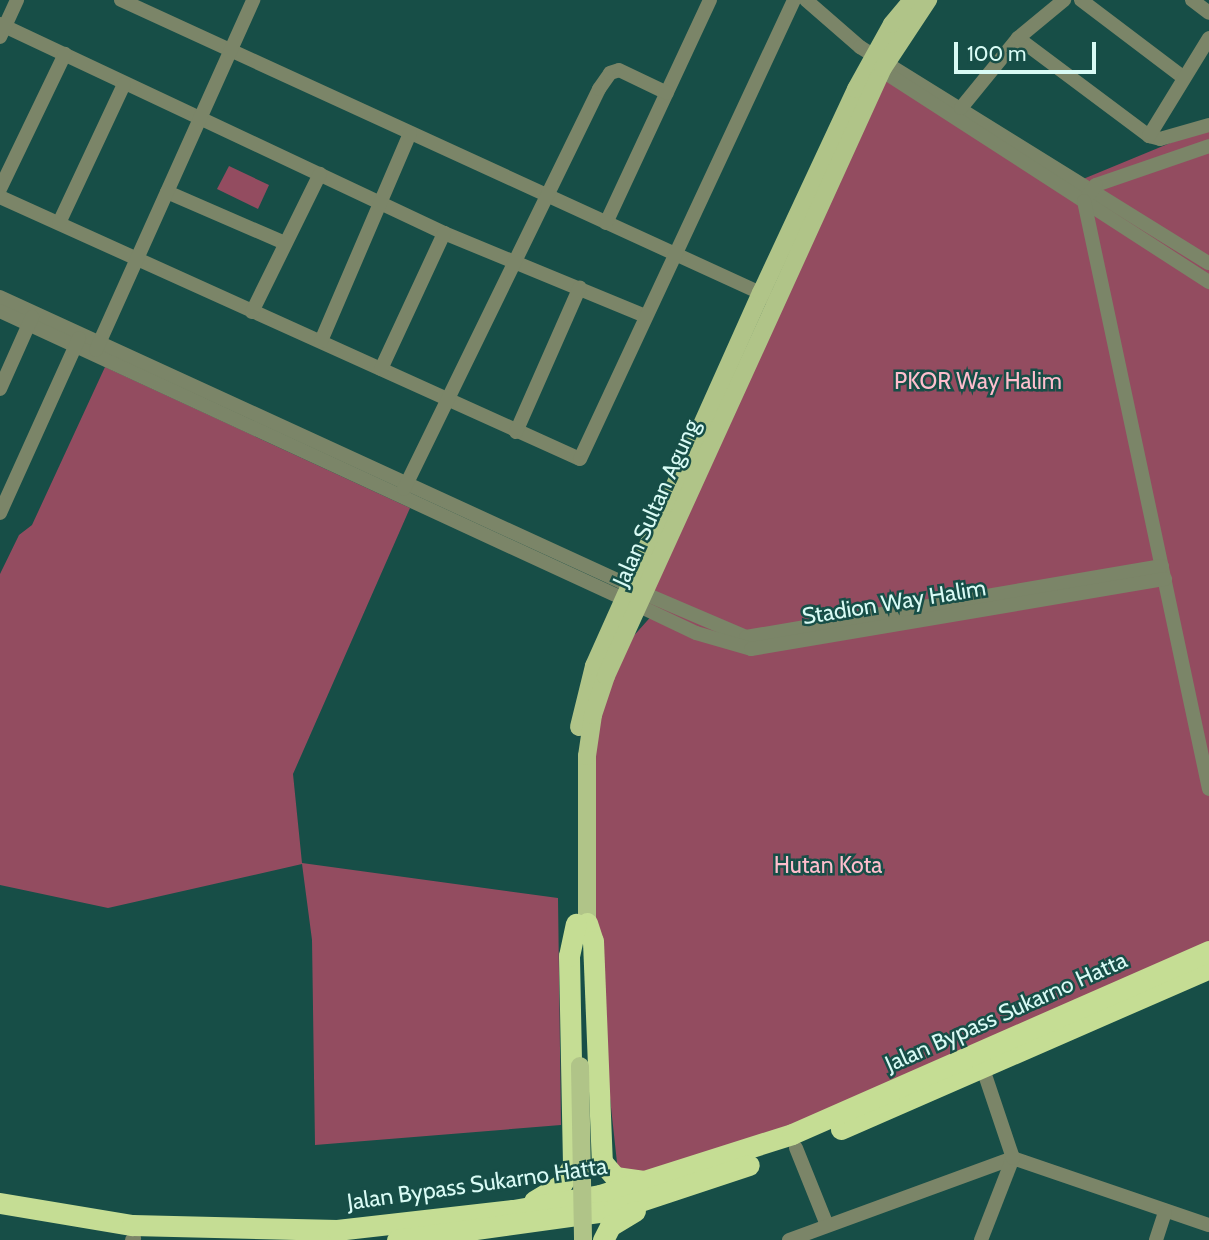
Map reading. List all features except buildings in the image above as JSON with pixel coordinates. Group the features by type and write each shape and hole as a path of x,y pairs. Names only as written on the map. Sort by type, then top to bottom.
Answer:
{"highway":[{"path":"582,923 593,941 601,1162 599,1179 590,1184 580,1181 573,1165 569,956 582,923"},
{"name":"Jalan Bypass Sukarno Hatta","path":"397,1240 656,1190 796,1148 1209,951"},
{"name":"Jalan Bypass Sukarno Hatta","path":"656,1190 936,1080 983,1069 1209,968"},
{"path":"601,1162 618,1178 656,1190"},
{"path":"508,1219 555,1190 573,1165"},
{"path":"576,1240 588,1233 601,1240 614,1223 656,1190"},
{"name":"Jalan Bypass Sukarno Hatta","path":"0,1203 132,1225 275,1231 337,1230 508,1219"},
{"path":"0,1217 133,1239 161,1240"},
{"path":"508,1219 550,1240"}],"main road":[{"name":"Jalan Sultan Agung","path":"585,1066 582,923 585,802 593,715 633,596 875,59 912,0"},
{"name":"Jalan Sultan Agung","path":"875,59 928,0"},
{"path":"583,1240 585,1066"},
{"path":"585,1066 593,1240"}],"street":[{"path":"18,0 2,29 65,54 382,201 444,233 645,316"},
{"path":"121,0 768,296"},
{"path":"97,347 135,258 233,50 253,0"},
{"path":"606,223 710,0"},
{"path":"0,197 580,459 672,254 794,0"},
{"path":"806,0 875,59 1087,196 1209,263"},
{"path":"961,108 1018,38 1064,0"},
{"path":"1082,0 1184,78"},
{"path":"1192,0 1209,13"},
{"path":"1018,38 1149,136 1160,139 1209,125"},
{"path":"1149,136 1209,38"},
{"path":"0,189 65,54"},
{"path":"875,59 961,108 1209,282"},
{"path":"401,496 512,262 610,73 631,74 667,93"},
{"path":"59,223 124,83"},
{"path":"321,341 410,133"},
{"path":"1087,196 1209,146"},
{"path":"252,312 320,174"},
{"path":"167,192 285,243"},
{"path":"1087,196 1209,789"},
{"path":"380,369 444,233"},
{"path":"516,432 580,287"},
{"path":"0,297 32,318 408,481 633,596"},
{"path":"0,311 32,318"},
{"path":"0,389 32,318"},
{"path":"0,513 79,339"},
{"path":"97,347 401,496 633,596"},
{"name":"Stadion Way Halim","path":"633,596 746,637 1163,573"},
{"path":"981,1240 1013,1158 983,1069"},
{"path":"796,1148 827,1224"},
{"path":"789,1240 1013,1158 1208,1226"},
{"path":"809,1232 818,1204"},
{"path":"1156,1240 1165,1212"}],"green space":[{"path":"884,66 1071,184 1209,127 1209,953 923,1077 660,1173 618,1172 591,922 593,716 613,659 655,612 639,605"},
{"path":"229,166 269,185 258,209 217,189"},
{"path":"105,367 410,508 293,774 302,863 558,898 561,1125 315,1145 312,940 302,864 108,908 0,885 0,574 19,535 32,525"}],"park label":[{"name":"PKOR Way Halim","path":"978,381"},
{"name":"Hutan Kota","path":"828,865"}]}
